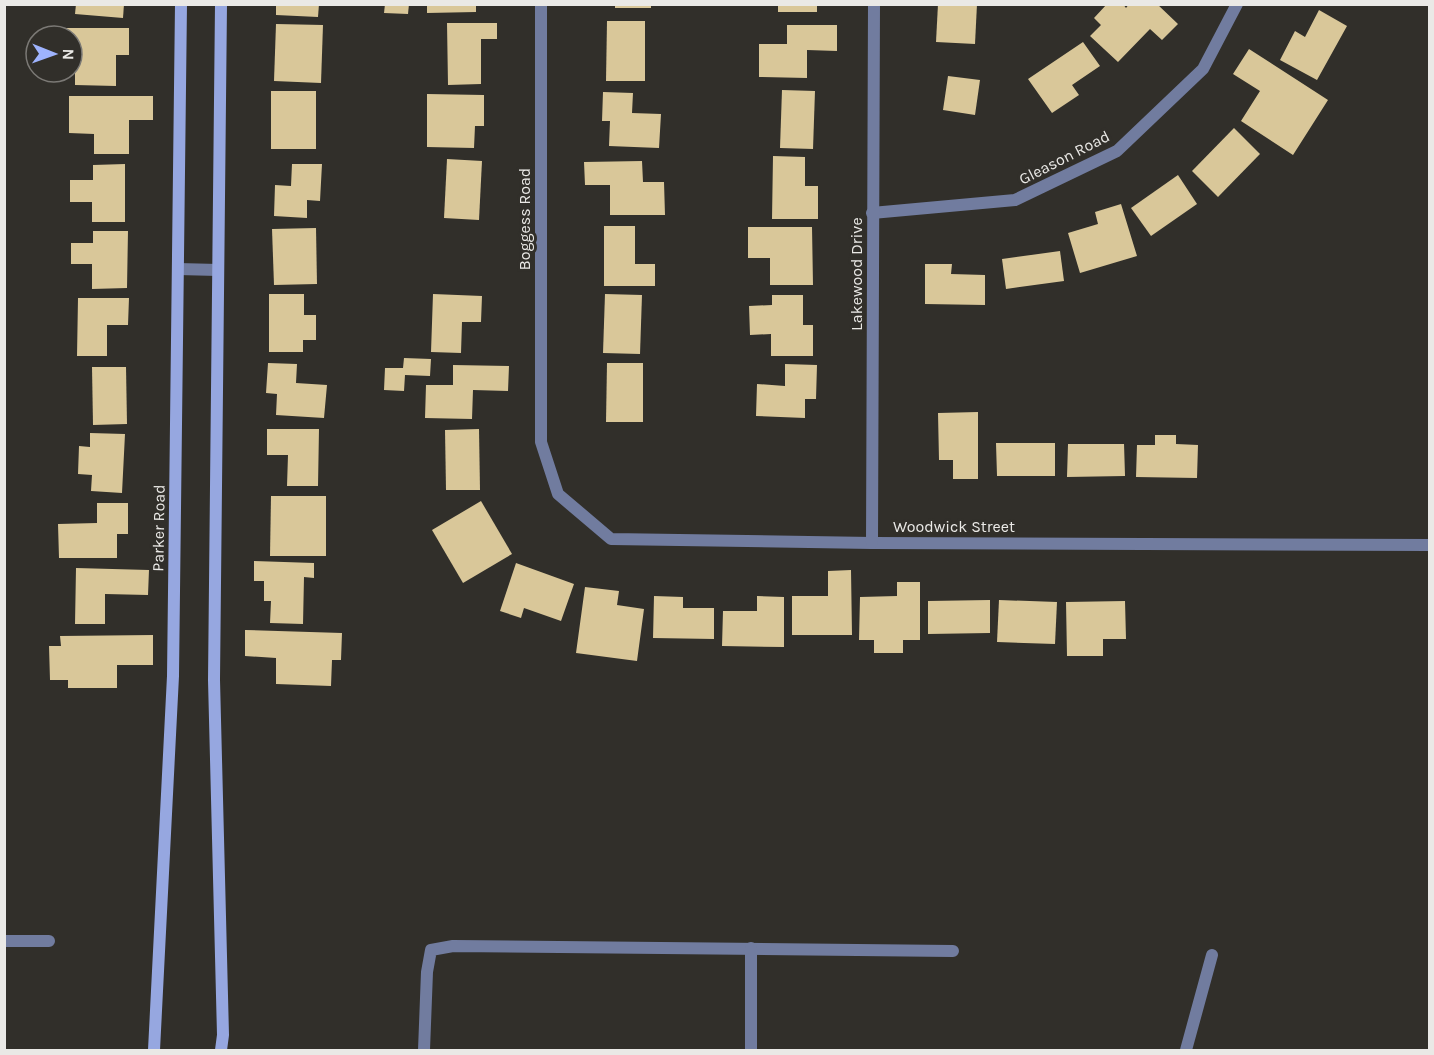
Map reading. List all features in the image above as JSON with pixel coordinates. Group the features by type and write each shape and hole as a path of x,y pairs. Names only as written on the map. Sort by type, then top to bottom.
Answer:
{"street":[{"name":"Parker Road","path":"154,1050 173,676 181,4"},
{"path":"221,4 214,680 223,1035 221,1050"},
{"name":"Boggess Road","path":"540,434 541,4"},
{"name":"Lakewood Drive","path":"872,543 874,4"},
{"name":"Gleason Road","path":"872,213 1015,200 1117,151 1203,69 1237,4"},
{"path":"178,269 218,270"},
{"name":"Woodwick Street","path":"540,434 558,494 611,539 872,543 1430,545"},
{"path":"4,941 49,941"},
{"path":"424,1050 427,972 431,950 453,946 953,951"},
{"path":"751,1050 752,948"},
{"path":"1186,1050 1212,956"}],"building":[{"path":"76,4 124,4 123,18 75,14"},
{"path":"276,4 319,4 318,17 276,15"},
{"path":"385,4 409,4 408,14 384,13"},
{"path":"427,4 476,4 476,12 427,13"},
{"path":"615,4 651,4 651,8 615,8"},
{"path":"778,4 817,4 817,12 778,12"},
{"path":"938,4 977,4 975,44 936,42"},
{"path":"1107,4 1123,4 1126,8 1129,4 1157,4 1178,24 1162,40 1150,29 1118,62 1090,36 1101,25 1094,18"},
{"path":"1319,10 1347,26 1317,80 1280,60 1295,31 1305,37"},
{"path":"607,21 645,21 645,81 606,81"},
{"path":"447,23 497,23 497,39 481,39 481,84 448,85"},
{"path":"276,24 323,25 321,83 274,81"},
{"path":"787,25 837,25 837,51 807,50 807,78 759,77 759,44 787,44"},
{"path":"84,28 129,28 129,55 116,55 116,86 75,85 84,84"},
{"path":"1083,42 1100,66 1072,85 1079,95 1052,113 1028,79"},
{"path":"1249,49 1328,100 1293,155 1241,121 1260,91 1233,74"},
{"path":"948,76 980,80 975,115 943,110"},
{"path":"782,90 815,91 813,149 780,148"},
{"path":"271,91 316,91 316,149 271,149"},
{"path":"603,92 633,93 632,113 661,114 659,148 609,146 610,121 602,121"},
{"path":"427,94 484,95 484,126 475,126 474,148 427,147"},
{"path":"69,96 153,96 153,120 129,120 129,154 94,154 94,134 69,133"},
{"path":"1234,128 1260,154 1218,197 1192,171"},
{"path":"773,156 805,157 805,186 818,186 818,219 772,219"},
{"path":"447,159 482,161 479,220 444,218"},
{"path":"642,161 643,182 664,182 665,215 610,215 610,185 585,185 584,162"},
{"path":"125,164 125,222 92,222 92,202 70,202 70,180 93,180 93,165"},
{"path":"292,164 322,164 320,201 307,200 307,218 274,216 275,185 291,186"},
{"path":"1178,175 1197,204 1151,236 1131,208"},
{"path":"1121,204 1137,256 1080,273 1068,233 1098,224 1095,212"},
{"path":"604,226 635,226 635,264 655,264 655,286 604,286"},
{"path":"748,227 812,227 813,285 770,285 770,258 748,258"},
{"path":"316,228 317,284 274,285 272,229"},
{"path":"93,231 128,231 127,288 92,289 92,264 71,264 71,243 93,243"},
{"path":"1060,251 1064,281 1006,289 1002,259"},
{"path":"925,264 952,264 951,274 985,275 985,305 925,304"},
{"path":"269,294 304,294 304,315 316,315 316,340 303,340 303,352 269,352"},
{"path":"433,294 482,296 481,322 462,322 461,353 431,352"},
{"path":"605,294 642,295 640,354 603,353"},
{"path":"772,295 803,295 803,325 813,325 813,356 771,356 771,334 750,335 749,306 772,305"},
{"path":"78,298 129,298 128,325 107,325 107,356 77,356"},
{"path":"404,358 431,359 430,376 405,375 404,391 384,390 385,368 403,368"},
{"path":"268,363 297,364 296,383 327,385 324,418 276,415 277,394 266,393"},
{"path":"607,363 643,363 643,422 606,422"},
{"path":"785,364 817,365 816,399 805,399 805,418 756,416 757,384 785,386"},
{"path":"453,365 509,366 508,391 473,390 472,419 425,418 426,385 453,385"},
{"path":"92,367 126,367 127,424 93,425"},
{"path":"978,412 978,479 953,479 953,460 939,460 938,413"},
{"path":"267,429 319,429 318,486 287,486 288,455 267,455"},
{"path":"479,429 480,490 446,490 445,430"},
{"path":"90,433 125,434 122,493 91,491 92,475 78,474 79,446 90,447"},
{"path":"1155,435 1176,435 1176,444 1198,445 1197,478 1136,477 1137,445 1155,445"},
{"path":"996,443 1055,443 1055,476 997,476"},
{"path":"1068,444 1124,444 1125,476 1067,477"},
{"path":"271,496 326,496 326,556 270,556"},
{"path":"481,501 512,554 463,583 432,530"},
{"path":"97,503 128,503 128,534 117,534 117,558 59,558 58,524 97,523"},
{"path":"254,561 314,563 314,578 304,577 303,624 270,623 271,601 264,601 264,581 254,581"},
{"path":"516,563 574,584 561,621 524,608 521,618 500,611"},
{"path":"76,568 149,570 148,595 105,594 105,624 75,624"},
{"path":"851,570 852,635 792,635 792,596 828,596 828,571"},
{"path":"897,582 920,582 920,640 903,640 903,653 874,653 874,640 859,640 860,597 897,596"},
{"path":"585,587 619,591 617,605 644,609 637,661 576,653"},
{"path":"654,596 683,597 683,608 714,608 714,639 653,638"},
{"path":"757,596 784,597 784,647 722,646 723,611 757,611"},
{"path":"990,600 990,633 928,634 928,601"},
{"path":"999,600 1057,602 1055,644 997,642"},
{"path":"1125,601 1126,639 1103,639 1103,656 1067,656 1066,602"},
{"path":"245,630 342,633 341,660 332,660 331,686 276,684 276,658 245,656"},
{"path":"153,635 153,665 117,665 117,688 68,688 68,680 50,680 49,646 61,646 60,636"}]}
